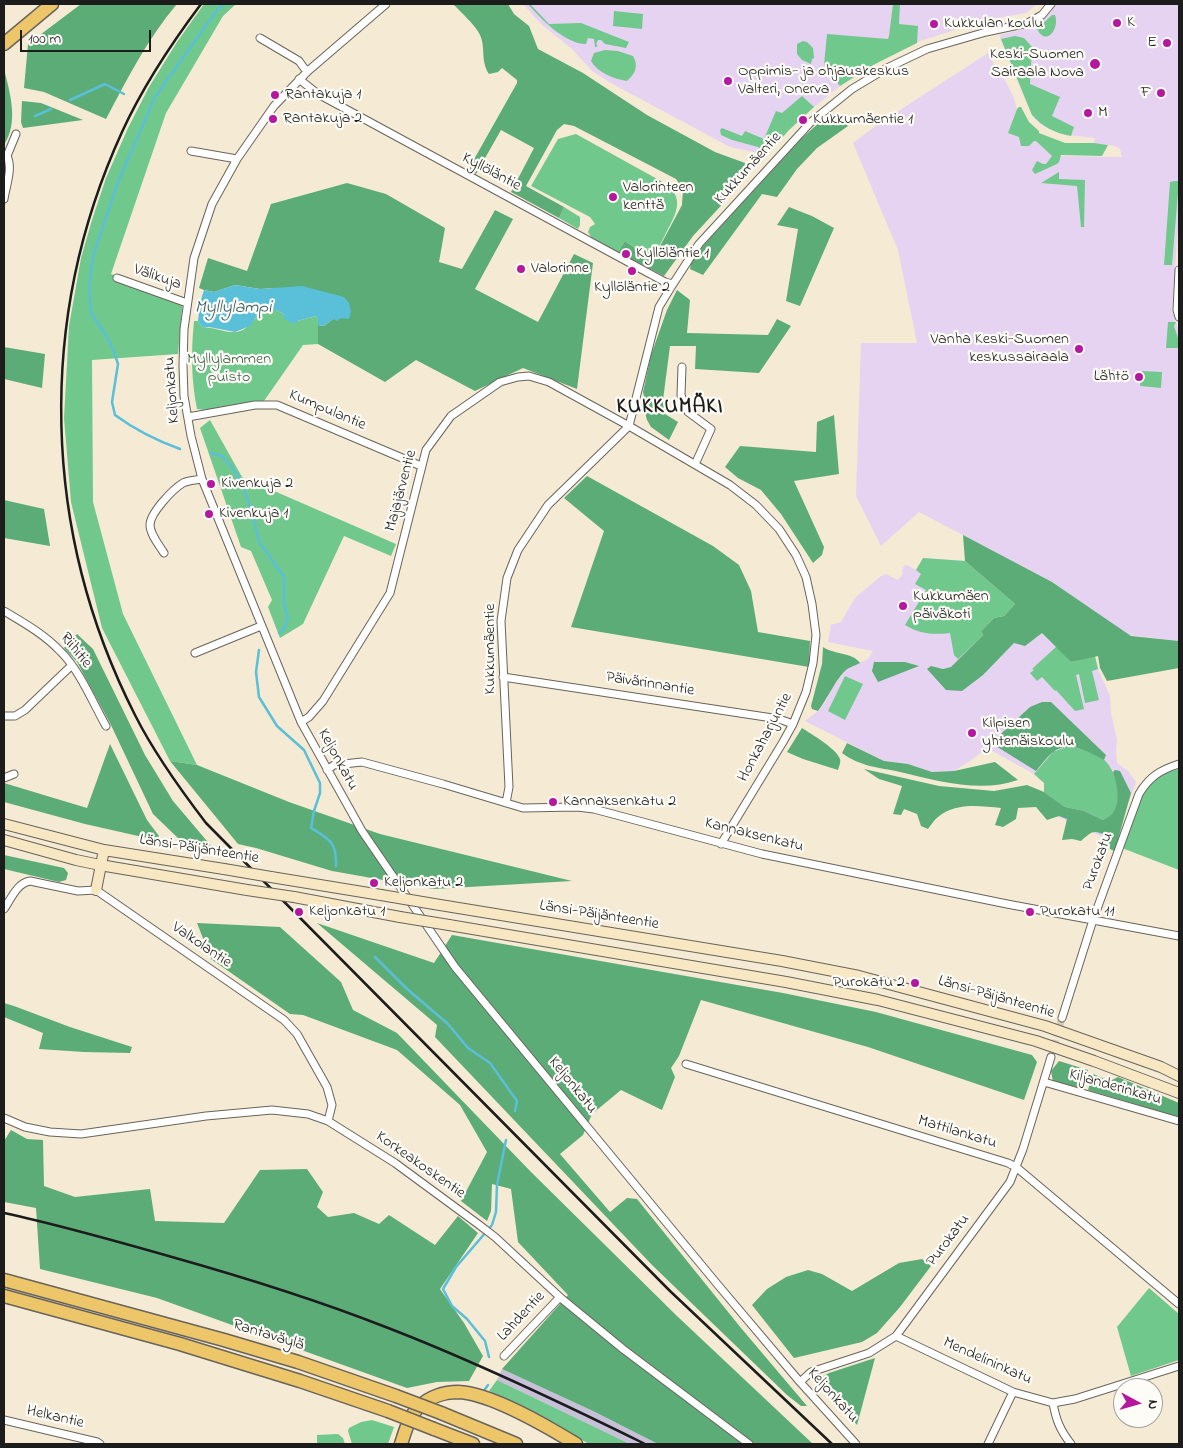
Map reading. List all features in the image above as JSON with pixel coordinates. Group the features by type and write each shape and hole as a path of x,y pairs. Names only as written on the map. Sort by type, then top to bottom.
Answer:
{"highway":[{"path":"4,44 52,4"},
{"name":"Rantaväylä","path":"4,1280 298,1362 396,1396 516,1444"},
{"name":"Rantaväylä","path":"4,1296 206,1352 300,1381 388,1411 473,1444"},
{"path":"401,1444 408,1424 419,1407 435,1396 459,1392 483,1398 532,1419 576,1444"}],"main road":[{"name":"Länsi-Päijänteentie","path":"4,824 104,850 782,961 859,976 1054,1029 1152,1064 1179,1076"},
{"name":"Länsi-Päijänteentie","path":"4,840 100,865 786,982 878,1000 1036,1041 1179,1093"},
{"path":"96,890 104,850"}],"street":[{"name":"Keljonkatu","path":"386,4 299,79 274,106 237,159 212,204 194,258 184,329 184,396 196,459 202,479 301,722 362,832 455,966 670,1228 800,1382 856,1444"},
{"name":"Kukkumäentie","path":"506,803 509,787 501,621 507,578 518,550 548,505 629,426 659,307 699,244 805,129 825,110 852,89 887,68 927,49 986,32 1028,23 1042,15 1051,4"},
{"path":"260,38 299,61 308,71"},
{"name":"Kyllöläntie","path":"299,79 318,94 665,282 673,284"},
{"path":"4,199 9,172 9,160 5,155 16,134"},
{"path":"190,151 237,159"},
{"path":"1179,270 1177,310 1179,317"},
{"name":"Välikuja","path":"118,278 187,303"},
{"path":"682,367 681,395 688,412 711,429 697,460"},
{"name":"Majajärventie","path":"301,722 309,717 323,701 390,593 426,450 451,416 500,382 529,376 549,382 629,426"},
{"name":"Kumpulantie","path":"188,417 256,405 277,405 422,466"},
{"name":"Honkaharjuntie","path":"629,426 730,485 756,505 779,529 796,555 806,577 810,593 816,635 813,663 806,692 783,742 721,844"},
{"path":"164,553 152,533 150,519 174,490 185,482 202,479"},
{"name":"Riihitie","path":"4,611 44,636 62,652 72,664 106,726"},
{"path":"195,653 261,626"},
{"path":"4,716 15,716 25,710 72,664"},
{"name":"Päivärinnantie","path":"503,677 779,718 792,724"},
{"name":"Kannaksenkatu","path":"327,770 334,765 362,762 522,808 577,807 594,809 762,854 1179,936"},
{"name":"Purokatu","path":"1062,1018 1093,920 1139,794 1145,784 1163,769 1179,764"},
{"path":"4,778 14,774"},
{"path":"4,909 24,882 30,881 78,890 96,890"},
{"name":"Valkolantie","path":"96,890 284,1020 298,1034 327,1087 332,1105 328,1121"},
{"name":"Purokatu","path":"800,1382 811,1372 868,1353 896,1336 1010,1182 1044,1082 1050,1057"},
{"name":"Mattilankatu","path":"686,1064 1008,1163 1016,1167 1179,1304"},
{"name":"Kiljanderinkatu","path":"1044,1082 1179,1121"},
{"name":"Korkeakoskentie","path":"4,1118 25,1127 50,1132 81,1134 206,1116 272,1110 308,1114 328,1121 395,1163 495,1237 560,1297 623,1348 749,1444"},
{"name":"Lahdentie","path":"504,1356 560,1297"},
{"name":"Mendelininkatu","path":"896,1336 1013,1392 1053,1402"},
{"path":"1070,1444 1055,1417 1053,1402 1075,1400 1179,1366"},
{"path":"988,1444 1013,1392"},
{"name":"Helkantie","path":"4,1420 100,1444"}],"shaded area":[{"name":"Oppimis- ja ohjauskeskus Valteri, Onerva","path":"523,4 1037,4 1026,13 986,20 920,41 875,64 840,86 814,107 789,130 763,159 754,152 730,147 609,82 591,70 572,49 541,24"},
{"path":"1056,4 1179,4 1179,213 1172,310 1179,332 1179,641 1128,635 1052,582 919,512 881,546 856,496 861,343 917,343 898,250 853,143 877,125 988,53 1000,75 1005,80 1017,109 1008,133 1036,141 1052,156 1122,157 1120,149 1115,146 1094,143 1095,138 1061,134 1040,124 1032,115 1026,102 999,35 1038,24 1051,12"},
{"name":"Kilpisen yhtenäiskoulu","path":"923,558 965,561 983,674 1014,643 1042,633 1071,662 1095,656 1098,669 1110,696 1111,713 1117,740 1117,763 1128,771 1136,782 1114,842 1036,807 1044,792 1044,783 1034,774 987,748 954,771 932,772 908,764 884,761 805,721 824,704 831,690 847,668 868,659 873,651 828,642 831,625 841,622 855,598 881,576 886,574 898,580 903,573 902,569 905,565 916,570"},
{"path":"502,1369 595,1412 658,1444 630,1444 497,1380"}],"green space":[{"path":"81,4 177,4 147,45 106,119 44,92 24,88 28,44"},
{"path":"204,4 236,4 223,16 166,113 111,274 183,298 178,354 92,360 93,502 123,614 197,765 170,761 102,628 71,502 64,418 69,326 81,258 106,178 149,87 177,42"},
{"path":"453,4 508,4 514,14 529,26 538,49 583,73 647,115 715,152 745,163 741,184 693,236 664,276 618,252 625,241 650,258 658,250 682,205 683,189 676,179 574,126 564,124 557,130 526,186 564,207 559,218 511,192 534,148 501,130 476,174 468,170 517,80 502,68 498,72 489,74 486,69 480,35"},
{"path":"528,4 549,24 581,23 629,42 626,48 605,44 598,40 596,44 598,46 595,47 594,39 588,38 586,44 570,40 554,30"},
{"path":"893,4 900,4 899,24 918,26 917,43 875,64 840,86 824,65 827,34 888,39"},
{"path":"614,11 643,14 642,29 613,26"},
{"path":"1052,15 1055,15 1056,26 1051,34 1044,36 1037,29"},
{"path":"1015,36 1024,38 1032,47 1030,84 1060,97 1052,116 1074,127 1071,136 1050,129 1032,115 1001,39"},
{"path":"803,41 813,48 814,58 811,64 802,60 797,54 797,44"},
{"path":"605,50 618,51 633,56 636,63 635,70 627,81 607,75 591,61 594,53"},
{"path":"4,69 11,98 12,117 9,136 4,145"},
{"path":"802,96 814,107 789,130 768,154 758,147 721,135 720,130 722,128 742,136 745,131 764,139 776,111 782,113"},
{"path":"22,101 41,103 83,120 23,128 21,122"},
{"path":"1019,107 1021,107 1029,122 1039,133 1065,143 1108,145 1102,156 1061,155 1057,164 1035,174 1032,170 1037,161 1046,164 1052,156 1036,141 1029,146 1021,146 1019,137 1008,133"},
{"path":"838,113 848,126 817,148 797,169 777,197 762,194 703,275 690,269 691,262 703,246 801,139 822,120"},
{"name":"Valorinteen kenttä","path":"576,134 668,185 673,191 676,196 677,207 660,245 651,258 625,241 618,252 591,237 588,232 590,227 595,224 590,217 531,186 558,139"},
{"path":"1059,172 1059,179 1085,180 1084,227 1081,227 1077,186 1041,183"},
{"path":"1179,181 1172,265 1164,265 1170,182"},
{"path":"347,183 386,194 445,228 439,262 462,269 495,210 513,219 475,289 538,322 574,254 593,263 577,389 523,368 475,391 416,360 385,382 318,344 318,325 324,326 333,319 276,288 260,289 235,285 214,292 199,288 208,258 247,271 271,204"},
{"path":"564,207 580,217 578,229 559,218"},
{"path":"789,207 812,216 834,228 800,306 786,301 798,229 777,225"},
{"path":"677,290 690,300 687,333 768,335 777,319 791,326 759,373 695,369 696,346 670,346 663,400 665,414 678,422 669,440 651,427 647,420 643,392 651,355 667,310"},
{"name":"Myllylammen puisto","path":"268,310 276,310 288,319 297,321 316,316 318,319 318,344 303,345 264,401 205,410 197,409 192,365 194,321 198,321 203,328 235,332 248,327 260,314"},
{"path":"1168,322 1176,322 1174,326 1179,341 1179,348 1166,348"},
{"path":"4,347 45,354 42,388 4,379"},
{"path":"1142,371 1162,372 1161,388 1140,386"},
{"path":"834,415 839,474 794,481 824,547 822,555 813,563 781,514 761,490 738,478 725,467 740,446 816,452 817,422"},
{"path":"210,420 242,477 396,544 391,556 344,536 303,624 280,638 268,607 272,600 251,551 241,547 200,428"},
{"path":"587,476 713,546 739,565 751,591 758,632 810,641 809,667 571,627 604,531 564,498"},
{"path":"4,500 44,509 50,546 4,538"},
{"path":"963,535 1052,582 1131,636 1179,641 1179,668 1107,681 1100,668 1098,656 1071,662 1042,633 1025,646 1014,643 983,675 962,691 946,690 927,669 931,666 943,669 951,667 983,635 981,631 994,618 1004,616 1015,604 965,561"},
{"path":"923,558 965,561 1015,604 1004,616 994,618 981,631 983,635 958,659 954,655 950,633 927,633 905,625 926,590 915,584 921,574 916,570"},
{"path":"77,634 93,649 145,755 173,801 212,847 179,839 153,814 110,723 77,662 64,648"},
{"path":"1057,646 1071,662 1095,656 1098,669 1092,671 1099,700 1085,703 1079,674 1076,675 1084,709 1075,711 1042,677 1037,681 1030,673"},
{"path":"823,647 853,657 860,663 845,671 818,711 812,709 811,706 822,664"},
{"path":"874,662 905,662 919,666 878,682 872,671"},
{"path":"845,676 863,684 845,720 828,711"},
{"path":"1042,702 1051,702 1106,755 1104,760 1078,748 1065,747 1052,753 1036,771 991,743 1030,707"},
{"path":"802,728 834,750 840,759 838,770 787,752"},
{"path":"847,743 884,761 908,764 932,772 954,771 995,762 1018,780 1004,784 974,786 929,779 870,766 849,758 842,753"},
{"path":"110,744 147,820 159,836 156,840 85,824 4,802 4,783 87,808"},
{"path":"1066,747 1081,749 1099,756 1112,770 1117,785 1118,801 1111,816 1103,820 1084,811 1065,807 1044,792 1044,783 1034,774 1053,752"},
{"path":"170,761 197,765 289,802 380,834 572,881 434,889 332,871 238,844"},
{"path":"864,769 939,786 994,791 1027,785 1044,792 1065,807 1084,811 1103,820 1112,814 1117,803 1117,788 1113,772 1115,770 1120,771 1131,793 1114,851 1110,849 1107,836 1096,832 1091,833 1081,841 1072,839 1062,840 1067,819 1059,816 1047,820 1036,807 1018,808 1016,819 1003,827 995,825 1001,808 960,807 945,812 928,829 921,826 917,814 904,809 901,815 893,814 902,786 879,779"},
{"path":"1179,769 1179,870 1122,848 1144,791 1158,777"},
{"path":"4,855 64,868 68,873 66,880 59,882 4,869"},
{"path":"197,923 280,927 341,982 353,1010 397,1033 531,1172 677,1316 813,1444 658,1444 595,1412 502,1369 568,1295 518,1242 511,1189 492,1184 491,1211 487,1221 461,1201 487,1152 460,1105 397,1050 303,1015 290,1014 211,959"},
{"path":"317,923 434,963 452,935 783,993 876,1012 1032,1055 1037,1062 1024,1100 868,1047 701,1000 679,1056 671,1068 675,1077 662,1110 621,1090 592,1114 583,1135 560,1154 610,1212 627,1198 637,1199 741,1328 807,1406 801,1406 787,1395 652,1265 435,1037 437,1025"},
{"path":"4,1003 132,1047 130,1053 39,1049 43,1033 4,1017"},
{"path":"1059,1061 1088,1070 1082,1088 1053,1082 1051,1071"},
{"path":"1093,1074 1110,1081 1118,1077 1179,1103 1179,1117 1088,1090"},
{"path":"11,1130 27,1139 43,1140 44,1186 75,1197 150,1189 155,1221 224,1223 260,1170 307,1169 323,1192 317,1207 328,1217 354,1213 379,1224 389,1215 435,1245 458,1216 478,1233 440,1289 464,1323 483,1356 469,1381 437,1382 407,1388 157,1298 40,1269 36,1208 4,1202 4,1141"},
{"path":"922,1259 931,1266 900,1307 877,1333 862,1342 794,1358 752,1305 767,1289 786,1277 808,1270 822,1274 852,1291 899,1263"},
{"path":"1149,1288 1179,1314 1179,1360 1131,1376 1117,1327"},
{"path":"875,1358 857,1425 827,1389 822,1377"},
{"path":"497,1380 630,1444 589,1444 531,1411 489,1391"},
{"path":"372,1420 394,1427 388,1444 352,1444 348,1431 349,1428 361,1422"},
{"path":"338,1434 343,1438 345,1444 317,1444 317,1435"}],"water":[{"name":"Myllylampi","path":"235,285 260,289 302,286 344,297 349,303 351,312 349,319 341,318 337,321 333,319 324,326 318,325 316,316 297,321 296,324 293,322 289,323 288,319 284,320 283,318 285,315 276,310 266,311 256,317 250,326 235,332 209,327 203,328 198,321 204,290 214,292"}],"waterway":[{"path":"180,449 146,434 115,415 112,402 118,364 107,337 91,313 89,287 93,256 118,182 155,97 217,10 224,4"},
{"path":"70,100 105,84 124,94"},
{"path":"35,116 51,109"},
{"path":"211,453 222,456 240,481 247,497 260,543 284,577 284,603 288,618 285,627 279,633"},
{"path":"259,650 256,672 259,697 277,726 304,750 320,783 320,793 311,828 331,842 335,851 336,866"},
{"path":"375,957 406,988 448,1024 468,1048 490,1063 517,1101 515,1111"},
{"path":"489,1357 485,1341 467,1319 452,1306 443,1289 456,1267 492,1225 496,1212 497,1185 506,1140"},
{"path":"483,1392 488,1385"}],"tunnel":[{"path":"1051,1057 1062,1018"}],"railway":[{"path":"201,4 158,66 122,132 94,204 75,277 64,351 61,425 67,500 82,573 104,645 135,715 150,743 206,823 670,1291 832,1444"},
{"path":"4,1213 199,1265 357,1316 483,1367 645,1444"}],"place":[{"name":"K","path":"1117,23"},
{"name":"Kukkulan koulu","path":"934,24"},
{"name":"E","path":"1167,43"},
{"name":"Keski-Suomen Sairaala Nova","path":"1095,64"},
{"name":"Oppimis- ja ohjauskeskus Valteri, Onerva","path":"728,81"},
{"name":"F","path":"1161,93"},
{"name":"Rantakuja 1","path":"275,95"},
{"name":"M","path":"1088,113"},
{"name":"Rantakuja 2","path":"273,119"},
{"name":"Kukkumäentie 1","path":"803,120"},
{"name":"Valorinteen kenttä","path":"613,197"},
{"name":"Kyllöläntie 1","path":"626,254"},
{"name":"Valorinne","path":"521,269"},
{"name":"Kyllöläntie 2","path":"632,271"},
{"name":"Vanha Keski-Suomen keskussairaala","path":"1079,349"},
{"name":"Lähtö","path":"1139,377"},
{"name":"Kivenkuja 2","path":"211,484"},
{"name":"Kivenkuja 1","path":"209,514"},
{"name":"Kukkumäen päiväkoti","path":"903,606"},
{"name":"Kilpisen yhtenäiskoulu","path":"972,733"},
{"name":"Kannaksenkatu 2","path":"553,802"},
{"name":"Keljonkatu 2","path":"374,883"},
{"name":"Keljonkatu 1","path":"299,912"},
{"name":"Purokatu 11","path":"1030,912"},
{"name":"Purokatu 2","path":"915,983"}],"district":[{"name":"KUKKUMÄKI","path":"670,409"}]}
